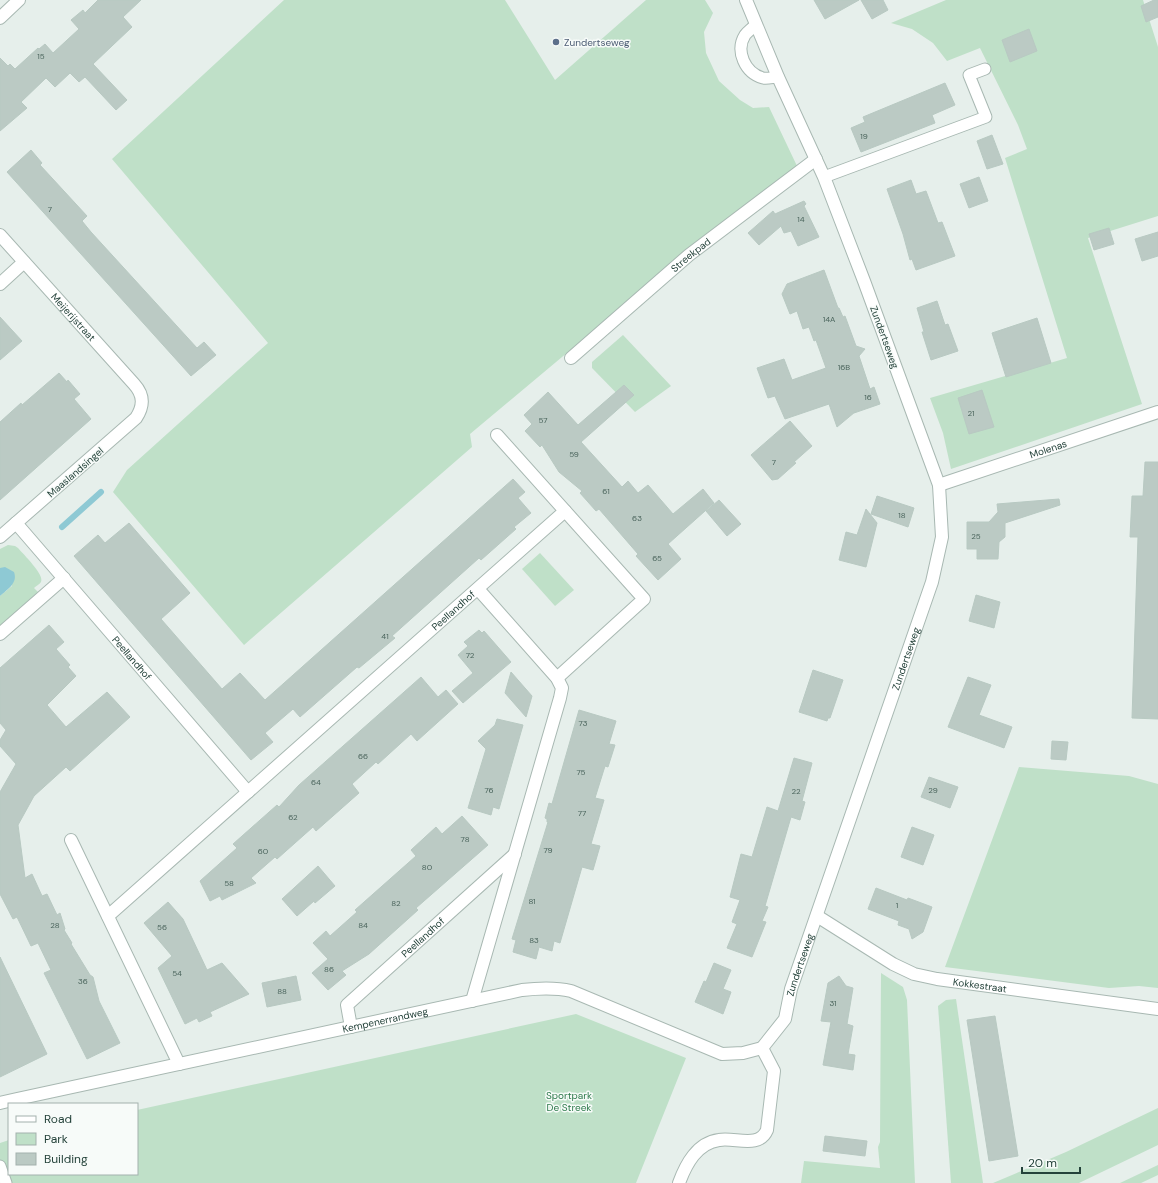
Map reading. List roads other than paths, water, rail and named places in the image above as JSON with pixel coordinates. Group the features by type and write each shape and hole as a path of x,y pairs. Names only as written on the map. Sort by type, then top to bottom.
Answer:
{"street":[{"path":"0,18 19,0"},
{"name":"Zundertseweg","path":"746,0 778,77 824,177 939,485 942,537 932,582 791,988 785,1019 762,1048"},
{"name":"Streekpad","path":"571,358 689,255 816,159"},
{"name":"Meijerijstraat","path":"0,235 134,384 140,392 143,401"},
{"path":"0,284 24,262"},
{"name":"Maaslandsingel","path":"0,537 136,418 142,407 143,401"},
{"name":"Molenas","path":"939,485 1158,412"},
{"path":"472,1001 560,698 562,688 557,678 644,599 497,435"},
{"name":"Peellandhof","path":"108,916 565,511"},
{"name":"Peellandhof","path":"16,523 248,792"},
{"path":"0,634 64,578"},
{"name":"Peellandhof","path":"478,589 557,678"},
{"path":"71,840 180,1064"},
{"name":"Peellandhof","path":"351,1027 347,1005 515,854"},
{"name":"Kokkestraat","path":"817,916 893,964 914,974 937,979 1158,1009"},
{"name":"Kempenerrandweg","path":"0,1104 17,1099 522,990 540,988 556,988 570,992 722,1054 743,1053 762,1048"},
{"path":"679,1183 691,1158 707,1144 719,1140 759,1140 764,1135 767,1130 774,1071 762,1048"}],"lane":[{"path":"756,24 746,35 742,43 741,54 744,64 753,73 764,78 778,77"},
{"path":"824,177 986,117 969,75 985,69"},
{"path":"0,1166 6,1183"}],"water":[{"path":"5,567 14,572 15,579 12,586 0,596 0,568"}],"waterway":[{"path":"62,527 101,492"}],"place":[{"name":"Zundertseweg","path":"556,42"}],"park label":[{"name":"Sportpark De Streek","path":"569,1100"}]}
